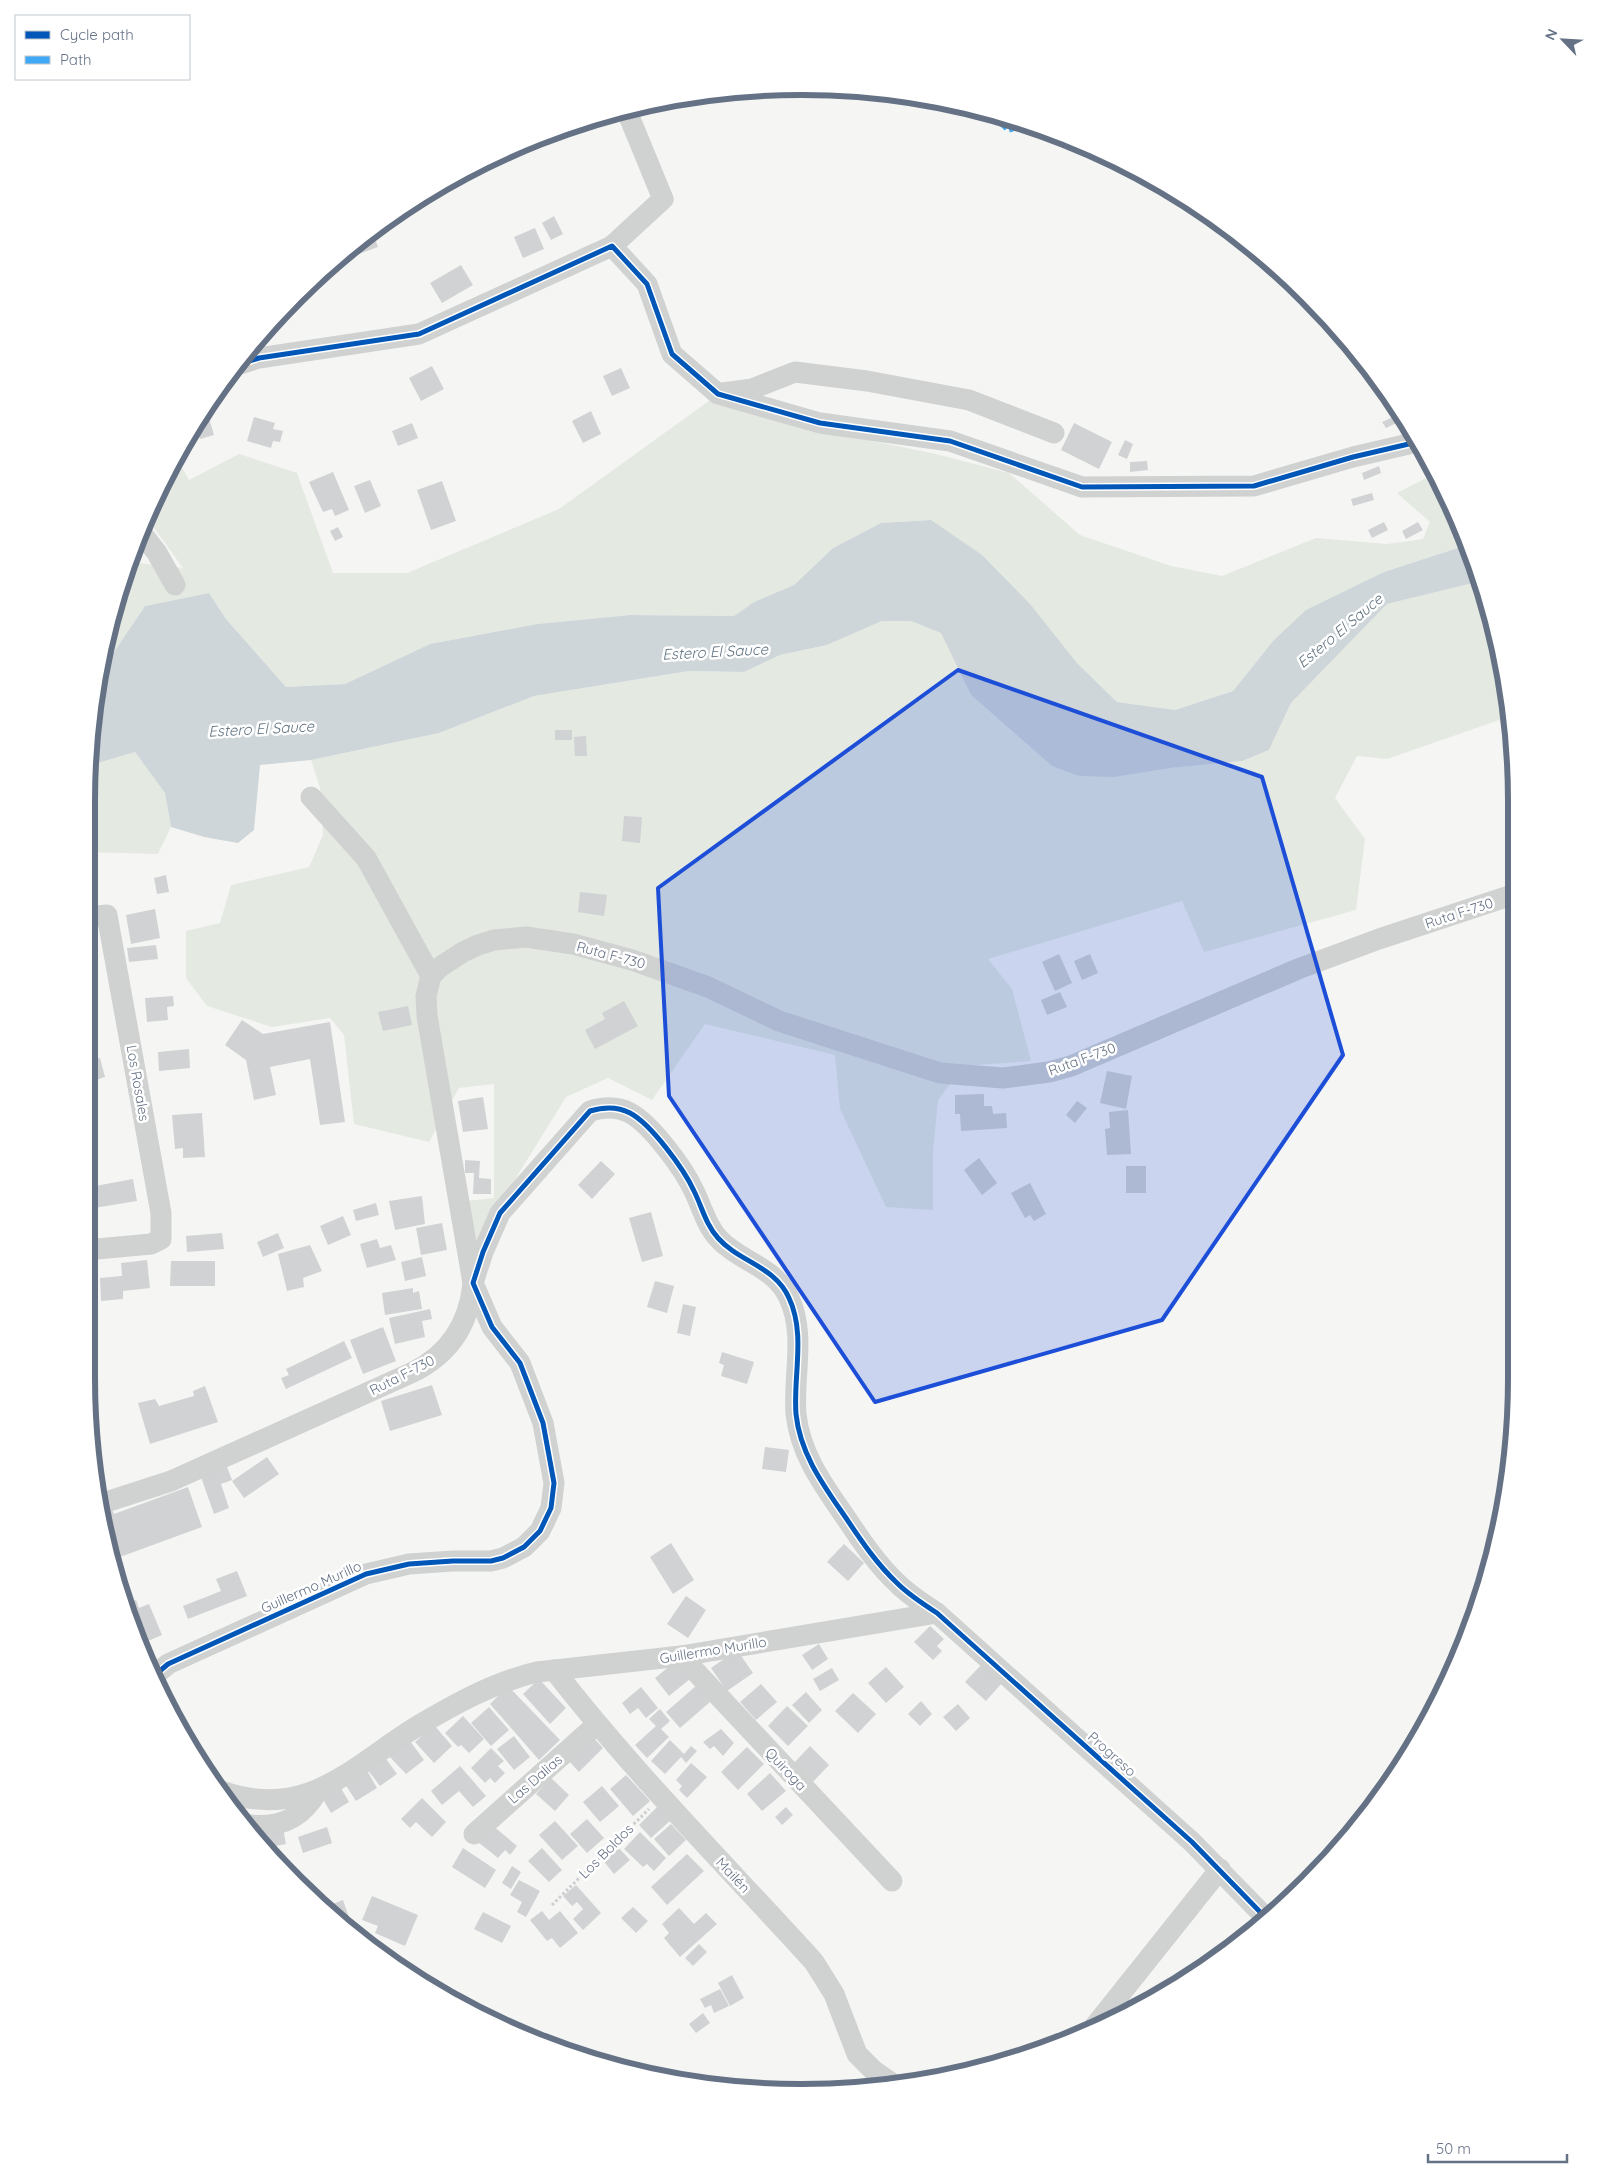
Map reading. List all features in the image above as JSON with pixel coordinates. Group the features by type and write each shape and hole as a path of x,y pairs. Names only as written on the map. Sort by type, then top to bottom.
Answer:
{"street":[{"path":"249,361 419,334 612,246 663,199 629,117"},
{"path":"612,246 647,284 672,354 718,394 820,423 950,441 1082,488 1254,486 1354,457 1410,444"},
{"path":"718,394 752,388 795,372 867,381 969,400 1054,433"},
{"path":"146,539 157,553 175,585"},
{"path":"311,797 366,858 431,976"},
{"name":"Ruta F-730","path":"107,1502 171,1481 423,1368 445,1351 461,1330 467,1315 472,1283 427,1016 426,996 431,976 451,959 478,945 510,938 543,938 603,952 670,972 744,1003 779,1021 920,1068 961,1077 1003,1078 1049,1072 1071,1066 1298,969 1388,936 1508,896"},
{"name":"Los Rosales","path":"95,917 107,916 162,1213 161,1239 151,1244 95,1249"},
{"name":"Progreso","path":"472,1283 500,1213 590,1111 610,1108 620,1109 639,1118 683,1171 716,1237 736,1253 761,1267 784,1288 793,1307 798,1344 796,1416 806,1454 825,1488 882,1567 917,1600 937,1613 1220,1869 1262,1913"},
{"name":"Guillermo Murillo","path":"160,1671 168,1664 359,1577 409,1564 446,1561 491,1561 503,1558 524,1548 540,1530 551,1508 554,1484 543,1423 520,1363 492,1327 472,1283"},
{"name":"Guillermo Murillo","path":"232,1795 241,1798 268,1801 288,1799 317,1792 418,1726 494,1686 520,1676 554,1670 681,1656 937,1613"},
{"name":"Quiroga","path":"681,1656 892,1882"},
{"name":"Mailén","path":"554,1670 596,1725 660,1797 814,1962 834,1994 858,2054 873,2070 886,2079"},
{"name":"Las Dalias","path":"474,1834 596,1725"},
{"path":"255,1825 277,1825 288,1821 306,1809 317,1792"},
{"path":"1103,2016 1220,1869"}],"highlighted area":[{"path":"958,670 1262,777 1343,1055 1162,1320 875,1402 669,1096 658,888"}],"shaded area":[{"path":"713,398 829,432 936,454 1009,473 1080,535 1171,566 1222,576 1316,538 1387,544 1423,539 1430,522 1397,493 1428,477 1460,547 1384,572 1273,641 1233,691 1175,710 1117,702 1077,663 1031,605 930,520 881,523 833,548 794,585 754,602 734,616 630,615 537,624 430,644 345,684 286,687 226,619 209,593 145,606 114,652 112,652 119,619 136,563 183,568 152,525 181,465 189,480 239,454 297,473 333,573 407,573 559,509"},
{"path":"1474,583 1494,664 1503,719 1387,759 1357,756 1335,798 1365,839 1356,910 1204,952 1182,901 988,959 1012,989 1031,1061 964,1066 938,1100 933,1152 933,1210 886,1207 840,1109 835,1055 705,1024 652,1100 608,1078 566,1097 472,1249 466,1201 494,1198 494,1084 459,1088 429,1142 354,1124 344,1035 330,1018 272,1027 207,1006 186,978 186,931 220,923 231,885 309,867 323,835 320,788 311,760 439,733 534,696 689,671 744,672 780,655 827,645 882,621 911,621 941,632 971,695 1052,766 1115,777 1169,768 1241,761 1269,750 1291,703 1387,604"},
{"path":"135,752 165,793 171,827 158,854 95,852 97,763"}],"water":[{"name":"Estero El Sauce","path":"931,520 982,555 1031,605 1077,663 1117,702 1175,710 1233,691 1273,641 1306,610 1384,572 1460,547 1474,583 1387,604 1291,703 1269,750 1242,761 1170,768 1115,777 1079,776 1052,766 971,695 941,633 911,621 882,621 827,645 780,655 744,672 689,671 534,696 439,733 311,760 260,765 254,830 238,843 204,837 171,827 165,793 135,752 97,763 101,709 112,652 114,652 145,606 209,593 226,619 286,687 345,684 430,644 537,624 630,615 734,616 754,602 794,585 833,548 881,523"}],"building":[{"path":"554,216 563,234 551,240 542,223"},
{"path":"535,228 544,249 523,258 514,237"},
{"path":"375,238 378,247 352,256"},
{"path":"461,265 473,285 442,303 430,283"},
{"path":"432,366 444,389 421,401 409,378"},
{"path":"621,368 630,388 612,396 603,376"},
{"path":"591,411 601,434 583,443 572,421"},
{"path":"209,417 214,435 200,439 199,434"},
{"path":"254,417 275,423 273,429 283,431 280,442 273,441 271,448 247,441"},
{"path":"1394,417 1397,423 1386,428 1382,422"},
{"path":"412,423 418,438 398,446 392,431"},
{"path":"1074,423 1112,442 1099,469 1061,450"},
{"path":"1125,440 1133,444 1127,459 1118,455"},
{"path":"1147,461 1148,470 1130,472 1130,462"},
{"path":"1379,466 1381,473 1364,480 1362,473"},
{"path":"333,472 349,510 335,516 332,509 323,512 309,482"},
{"path":"370,480 381,506 365,513 354,486"},
{"path":"442,481 456,521 431,530 417,490"},
{"path":"1372,493 1374,500 1353,506 1351,499"},
{"path":"1384,522 1388,530 1372,538 1368,530"},
{"path":"1418,522 1423,530 1406,539 1402,531"},
{"path":"338,527 343,537 335,541 330,531"},
{"path":"555,730 572,730 572,740 555,740"},
{"path":"586,736 587,756 575,756 574,737"},
{"path":"624,816 642,817 640,843 622,841"},
{"path":"166,875 169,892 157,894 154,878"},
{"path":"580,892 607,895 604,916 578,912"},
{"path":"155,909 160,938 131,944 126,915"},
{"path":"156,945 158,959 129,962 127,948"},
{"path":"1059,954 1072,983 1055,991 1042,962"},
{"path":"1090,954 1098,973 1082,980 1074,961"},
{"path":"1060,992 1067,1007 1047,1015 1041,1000"},
{"path":"173,996 174,1006 167,1007 168,1020 147,1022 145,998"},
{"path":"624,1001 638,1026 595,1049 585,1030 605,1019 602,1013"},
{"path":"408,1006 412,1025 383,1031 378,1012"},
{"path":"242,1020 263,1034 330,1022 345,1122 320,1125 310,1059 270,1067 276,1095 254,1100 246,1060 225,1045"},
{"path":"189,1049 190,1068 159,1071 158,1052"},
{"path":"100,1058 105,1077 95,1080 95,1059"},
{"path":"1107,1071 1132,1076 1126,1109 1100,1103"},
{"path":"984,1094 984,1106 992,1106 993,1114 1006,1113 1007,1128 961,1131 960,1114 955,1114 955,1095"},
{"path":"483,1097 488,1129 463,1132 458,1101"},
{"path":"1077,1101 1087,1108 1075,1123 1066,1115"},
{"path":"1128,1110 1131,1154 1107,1155 1105,1129 1110,1128 1109,1112"},
{"path":"202,1113 205,1157 183,1158 183,1148 175,1149 172,1115"},
{"path":"979,1158 997,1183 982,1195 964,1170"},
{"path":"465,1160 480,1161 479,1178 491,1179 491,1194 473,1194 474,1173 465,1173"},
{"path":"601,1161 615,1174 592,1199 578,1185"},
{"path":"1126,1166 1146,1166 1146,1193 1126,1193"},
{"path":"133,1179 137,1201 95,1208 95,1186"},
{"path":"1030,1183 1046,1214 1034,1221 1030,1215 1025,1218 1011,1193"},
{"path":"422,1196 425,1224 395,1230 389,1201"},
{"path":"376,1203 379,1215 356,1221 353,1210"},
{"path":"651,1212 663,1256 642,1262 629,1218"},
{"path":"343,1216 351,1235 328,1245 320,1226"},
{"path":"442,1223 447,1250 421,1255 416,1228"},
{"path":"222,1233 224,1249 187,1252 186,1236"},
{"path":"278,1233 284,1248 263,1257 257,1242"},
{"path":"377,1239 380,1248 391,1245 396,1260 367,1268 360,1244"},
{"path":"310,1245 322,1271 303,1278 304,1287 287,1291 278,1254"},
{"path":"422,1257 426,1276 405,1281 401,1262"},
{"path":"147,1260 150,1288 123,1291 123,1299 101,1301 100,1278 122,1276 121,1263"},
{"path":"171,1261 215,1261 215,1286 170,1286"},
{"path":"655,1281 674,1286 667,1313 647,1307"},
{"path":"413,1288 413,1293 419,1291 422,1309 385,1315 382,1293"},
{"path":"683,1304 696,1307 690,1336 677,1333"},
{"path":"430,1309 432,1319 422,1321 425,1337 395,1344 389,1318"},
{"path":"383,1327 396,1361 363,1374 350,1340"},
{"path":"344,1341 352,1358 286,1389 281,1378 289,1375 286,1369"},
{"path":"722,1352 754,1362 747,1384 721,1376 724,1365 719,1363"},
{"path":"432,1385 442,1415 390,1431 381,1401"},
{"path":"205,1386 218,1422 150,1444 138,1403 155,1399 159,1406 194,1396 193,1391"},
{"path":"765,1447 789,1450 786,1472 762,1469"},
{"path":"267,1457 279,1474 244,1498 232,1481"},
{"path":"227,1467 232,1480 221,1484 229,1508 214,1514 201,1477"},
{"path":"188,1487 202,1527 120,1557 108,1508 111,1507 114,1514"},
{"path":"671,1543 694,1580 673,1594 650,1557"},
{"path":"844,1544 864,1563 848,1581 827,1562"},
{"path":"237,1571 247,1596 188,1619 183,1606 221,1591 216,1579"},
{"path":"686,1596 706,1610 688,1638 667,1624"},
{"path":"136,1600 139,1608 149,1604 162,1635 148,1641 145,1638 131,1602"},
{"path":"930,1626 944,1639 937,1646 942,1651 933,1660 914,1642"},
{"path":"819,1644 828,1659 812,1670 802,1655"},
{"path":"737,1650 753,1673 727,1691 711,1668"},
{"path":"676,1661 690,1679 669,1696 655,1678"},
{"path":"982,1664 1002,1683 986,1701 965,1682"},
{"path":"886,1667 904,1687 886,1703 868,1683"},
{"path":"832,1668 839,1680 820,1691 813,1679"},
{"path":"539,1679 566,1708 550,1724 523,1694"},
{"path":"761,1684 777,1702 756,1720 740,1702"},
{"path":"508,1686 560,1740 539,1760 490,1704"},
{"path":"696,1686 710,1702 680,1728 666,1712"},
{"path":"641,1687 658,1708 646,1718 638,1708 630,1714 622,1703"},
{"path":"806,1692 822,1710 809,1723 792,1705"},
{"path":"853,1693 876,1714 858,1733 835,1711"},
{"path":"921,1701 932,1714 920,1726 908,1714"},
{"path":"958,1704 970,1718 956,1731 943,1717"},
{"path":"787,1706 808,1726 788,1746 768,1726"},
{"path":"489,1707 509,1730 491,1746 471,1723"},
{"path":"660,1709 670,1721 661,1729 669,1737 647,1758 635,1745 656,1726 649,1719"},
{"path":"463,1716 484,1739 469,1753 461,1745 458,1747 445,1733"},
{"path":"434,1725 452,1746 434,1763 415,1742"},
{"path":"721,1729 734,1743 723,1756 714,1746 710,1749 703,1742"},
{"path":"591,1735 603,1748 579,1772 567,1759"},
{"path":"514,1736 530,1757 514,1770 497,1749"},
{"path":"670,1740 684,1754 691,1746 697,1751 686,1763 681,1757 665,1774 651,1761"},
{"path":"410,1741 424,1760 406,1774 389,1756"},
{"path":"810,1746 829,1765 811,1784 792,1765"},
{"path":"747,1747 764,1764 738,1790 721,1772"},
{"path":"491,1748 504,1761 498,1766 505,1773 495,1783 490,1778 485,1783 471,1768"},
{"path":"384,1756 397,1774 380,1786 367,1769"},
{"path":"691,1763 707,1777 687,1798 679,1790 682,1786 676,1780"},
{"path":"460,1766 486,1796 473,1807 459,1791 442,1805 431,1791"},
{"path":"365,1767 377,1788 356,1801 343,1781"},
{"path":"770,1773 786,1791 762,1811 747,1794"},
{"path":"626,1775 650,1801 633,1816 610,1789"},
{"path":"551,1778 569,1795 555,1811 536,1794"},
{"path":"338,1783 349,1802 331,1813 320,1794"},
{"path":"602,1786 619,1806 600,1822 583,1802"},
{"path":"422,1798 446,1822 432,1837 416,1822 410,1828 401,1819"},
{"path":"658,1806 671,1820 651,1838 639,1825"},
{"path":"786,1807 793,1815 782,1825 775,1817"},
{"path":"587,1819 604,1838 587,1853 570,1834"},
{"path":"555,1821 578,1846 562,1860 539,1835"},
{"path":"671,1824 686,1840 669,1856 654,1839"},
{"path":"492,1825 517,1846 510,1855 505,1850 498,1858 478,1842"},
{"path":"327,1827 332,1843 303,1853 298,1837"},
{"path":"283,1828 286,1844 273,1846 269,1841 266,1830"},
{"path":"640,1832 666,1858 654,1871 647,1864 643,1867 624,1849"},
{"path":"617,1846 630,1860 614,1874 602,1859"},
{"path":"463,1848 496,1870 485,1888 452,1867"},
{"path":"542,1848 562,1870 549,1882 528,1861"},
{"path":"687,1854 704,1871 667,1905 651,1887"},
{"path":"512,1866 521,1872 511,1889 502,1883"},
{"path":"519,1880 540,1891 526,1917 517,1912 522,1902 510,1895"},
{"path":"576,1885 601,1913 583,1930 573,1919 583,1909 577,1902 572,1906 563,1896"},
{"path":"372,1896 418,1915 405,1946 375,1933 378,1926 362,1920"},
{"path":"343,1900 350,1921 336,1909 331,1904"},
{"path":"633,1907 648,1921 636,1933 621,1918"},
{"path":"679,1908 694,1924 706,1913 717,1924 680,1957 664,1938 669,1933 662,1924"},
{"path":"542,1911 549,1920 560,1911 578,1933 560,1948 552,1938 547,1941 530,1920"},
{"path":"483,1912 511,1926 502,1943 474,1929"},
{"path":"699,1944 707,1952 693,1966 685,1958"},
{"path":"732,1975 744,1998 730,2006 718,1983"},
{"path":"720,1989 729,2006 714,2013 711,2005 705,2008 700,1999"},
{"path":"703,2013 710,2023 696,2033 689,2024"}],"marked path":[{"path":"1001,124 1008,131 1016,128"}],"cycle path":[{"path":"249,361 259,358 419,334 612,246 647,284 672,354 718,394 820,423 950,441 1082,487 1254,486 1353,457 1410,444"},
{"path":"160,1671 168,1664 366,1574 409,1564 491,1561 503,1558 524,1547 540,1531 551,1508 554,1483 543,1423 520,1363 492,1327 473,1283 483,1252 500,1213 590,1111 605,1108 620,1109 638,1119 666,1148 689,1182 707,1222 718,1238 736,1253 766,1271 783,1287 789,1298 797,1326 796,1414 802,1443 822,1482 876,1560 902,1587 937,1613 1192,1842 1262,1913"}]}
